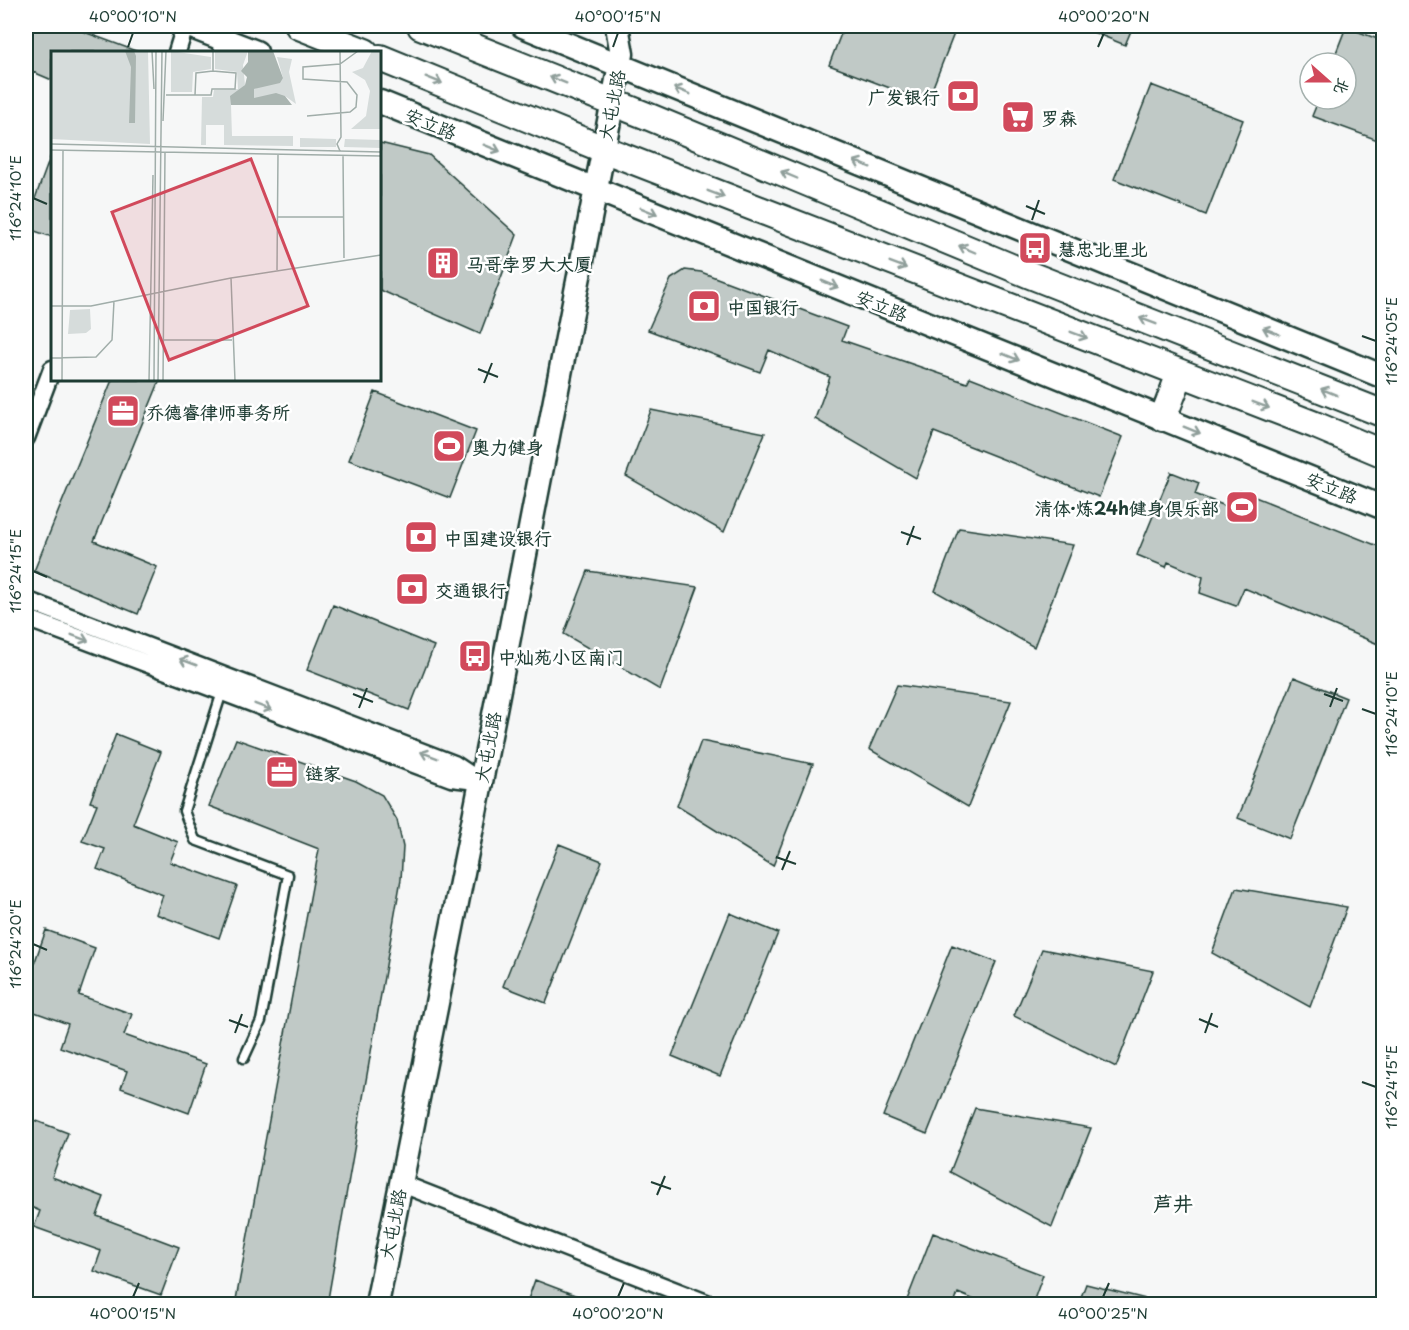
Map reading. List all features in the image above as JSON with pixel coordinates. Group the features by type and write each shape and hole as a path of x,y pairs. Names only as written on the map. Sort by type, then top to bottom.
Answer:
{"main road":[{"path":"299,26 362,51"},
{"path":"421,26 612,102 1030,275 1383,414"},
{"path":"381,58 603,150 1383,454"},
{"path":"1162,418 1180,374"}],"street":[{"path":"177,51 187,26 221,33 254,51"},
{"path":"523,26 1383,377"},
{"name":"大屯北路","path":"376,1305 481,782 622,54 617,26"},
{"name":"安立路","path":"381,102 1383,508"},
{"path":"26,438 51,372"},
{"path":"26,600 225,684"},
{"path":"26,618 454,764 481,782"},
{"path":"400,1183 709,1305"}],"lane":[{"path":"225,684 184,810 195,840 288,875 261,1021 244,1058"}],"building":[{"path":"26,26 68,26 136,51 51,51 51,80 26,69"},
{"path":"844,26 957,26 927,102 829,65"},
{"path":"1078,26 1133,26 1125,45"},
{"path":"1346,27 1383,41 1383,142 1312,116 1314,111 1358,111 1358,51 1337,51"},
{"path":"1151,85 1243,120 1206,215 1114,179"},
{"name":"马哥孛罗大大厦","path":"381,143 429,155 517,235 480,334 381,290"},
{"path":"51,155 51,237 26,228"},
{"path":"685,270 701,272 847,327 842,340 967,383 970,377 1123,437 1099,497 934,432 916,478 815,419 830,377 769,350 760,372 648,330 671,279"},
{"path":"112,381 160,381 94,541 157,567 138,614 34,571"},
{"path":"375,392 476,431 450,498 349,460"},
{"path":"651,410 765,433 724,532 626,476"},
{"path":"1171,472 1199,483 1195,494 1228,507 1240,491 1383,548 1383,646 1244,588 1236,606 1200,593 1203,577 1168,562 1166,567 1137,555"},
{"path":"959,528 1073,545 1034,647 935,591"},
{"path":"588,571 698,587 660,690 564,634"},
{"path":"333,605 434,646 409,710 307,670"},
{"path":"1294,677 1346,698 1290,839 1238,818"},
{"path":"897,685 1011,701 968,807 869,749"},
{"path":"116,734 161,752 133,824 178,842 170,862 237,886 219,938 156,914 163,895 97,869 105,849 82,841 97,804 90,802"},
{"path":"236,739 356,781 382,795 397,820 403,847 401,879 327,1305 235,1305 319,849 209,806"},
{"path":"701,741 813,764 773,866 677,806"},
{"path":"559,844 602,861 546,1003 503,986"},
{"path":"1236,888 1347,907 1310,1007 1212,953"},
{"path":"730,913 778,933 720,1076 672,1056"},
{"path":"46,930 95,948 79,995 132,1014 124,1035 206,1064 189,1113 121,1088 127,1071 60,1047 68,1024 26,1009 26,987"},
{"path":"952,945 996,962 927,1134 883,1116"},
{"path":"1042,949 1153,971 1116,1067 1014,1016"},
{"path":"975,1108 1091,1128 1052,1227 950,1172"},
{"path":"26,1117 68,1133 52,1177 104,1197 97,1216 179,1247 161,1295 94,1271 101,1251 34,1227 40,1211 26,1205"},
{"path":"933,1233 1043,1275 1032,1305 987,1305 958,1293 954,1305 905,1305"},
{"path":"535,1280 596,1303 595,1305 526,1305"},
{"path":"1086,1284 1146,1299 1145,1305 1078,1305"}],"place":[{"name":"广发银行","path":"963,96"},
{"name":"罗森","path":"1018,117"},
{"name":"慧忠北里北","path":"1035,248"},
{"name":"马哥孛罗大大厦","path":"443,263"},
{"name":"中国银行","path":"704,306"},
{"name":"乔德睿律师事务所","path":"123,411"},
{"name":"奥力健身","path":"449,446"},
{"name":"清体·炼24h健身俱乐部","path":"1242,507"},
{"name":"中国建设银行","path":"421,537"},
{"name":"交通银行","path":"412,589"},
{"name":"中灿苑小区南门","path":"475,656"},
{"name":"链家","path":"282,772"}],"district":[{"name":"芦井","path":"1173,1203"}]}
